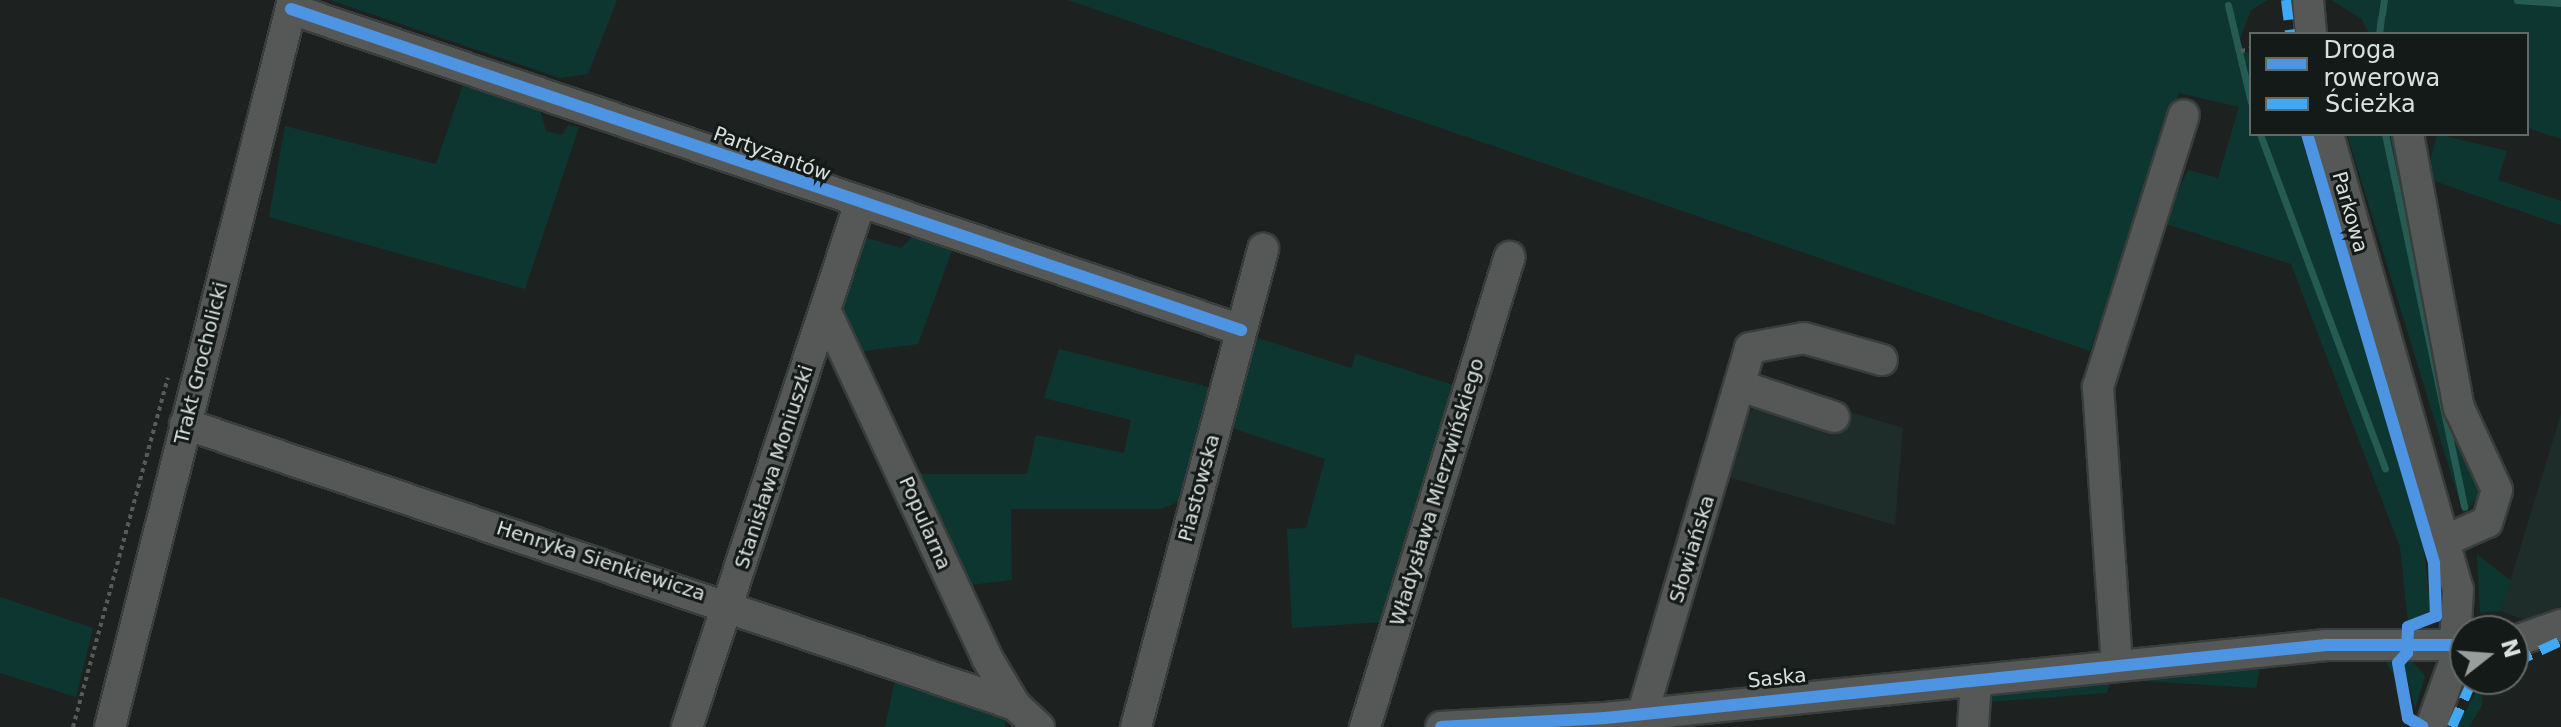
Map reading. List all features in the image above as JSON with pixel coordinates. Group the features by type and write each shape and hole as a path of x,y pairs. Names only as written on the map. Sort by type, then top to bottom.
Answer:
{"street":[{"path":"2308,0 2311,32"},
{"name":"Partyzantów","path":"292,4 859,206 1241,330"},
{"name":"Trakt Grocholicki","path":"110,727 292,4"},
{"path":"2117,665 2098,387 2184,115"},
{"name":"Parkowa","path":"2329,136 2447,540 2458,589 2459,615"},
{"path":"2408,136 2459,408 2497,490 2487,522 2447,540"},
{"name":"Stanisława Moniuszki","path":"687,727 859,206"},
{"name":"Piastowska","path":"1136,727 1263,249"},
{"name":"Władysława Mierzwińskiego","path":"1365,727 1510,257"},
{"name":"Popularna","path":"825,310 1015,705 1039,727"},
{"name":"Słowiańska","path":"1643,712 1750,348 1804,338 1882,360"},
{"path":"1741,386 1834,417"},
{"name":"Henryka Sienkiewicza","path":"185,424 729,604 1015,705"},
{"path":"2529,636 2561,625"},
{"name":"Saska","path":"1441,727 1643,712 2326,645 2449,644"},
{"name":"Parkowa","path":"2431,727 2449,677"},
{"path":"1973,727 1976,680"}],"path":[{"path":"2241,51 2249,49"},
{"path":"73,727 171,371"}],"shaded area":[{"path":"1764,402 1841,409 1903,428 1895,525 1728,477 1745,415"},
{"path":"2561,414 2561,606 2529,618 2529,615 2511,615 2501,611"}],"green space":[{"path":"330,0 617,0 588,74 560,78"},
{"path":"1068,0 2268,0 2251,10 2239,42 2241,53 2249,52 2249,136 2301,136 2423,540 2431,614 2408,622 2400,547 2291,264 2163,223 2188,170 2218,178 2239,107 2179,93 2090,351"},
{"path":"2331,0 2561,0 2561,139 2529,129 2529,32 2368,32 2362,19"},
{"path":"463,85 539,106 546,131 562,135 568,125 579,127 525,289 269,217 285,126 436,164"},
{"path":"2348,136 2398,136 2481,492 2464,516"},
{"path":"2436,136 2507,151 2498,180 2561,201 2561,225 2426,178"},
{"path":"916,232 954,245 918,344 857,352 838,308 863,237 901,248"},
{"path":"1252,336 1351,368 1356,354 1453,385 1383,622 1292,628 1287,529 1306,528 1325,459 1229,427"},
{"path":"1059,349 1216,389 1186,499 1160,509 1011,509 1012,580 962,586 890,419 921,474 1027,474 1036,435 1124,453 1131,420 1044,398"},
{"path":"2477,554 2511,581 2501,611 2480,613"},
{"path":"0,597 93,628 76,697 0,673"},
{"path":"2392,652 2402,688 2404,727 2398,683 2383,657 2260,668 2256,688 2111,679 2107,693 1988,702 1990,685"},
{"path":"2412,661 2425,676 2415,709 2403,663"},
{"path":"895,680 1006,718 1005,727 885,727"},
{"path":"2474,695 2482,695 2482,705 2469,727 2457,727"}],"waterway":[{"path":"2382,14 2384,0"},
{"path":"2517,0 2561,3"},
{"path":"2228,5 2249,94"},
{"path":"2379,32 2381,18"},
{"path":"2261,136 2385,468"},
{"path":"2385,136 2464,507"}],"marked path":[{"path":"2286,0 2290,32"},
{"path":"2529,656 2561,641"},
{"path":"2452,727 2466,695"}],"cycle path":[{"path":"291,9 1241,330"},
{"path":"2308,136 2434,564 2436,616 2408,627 2407,653 2398,663 2408,718 2423,727"},
{"path":"1441,727 1605,718 2326,645 2449,645"}]}
